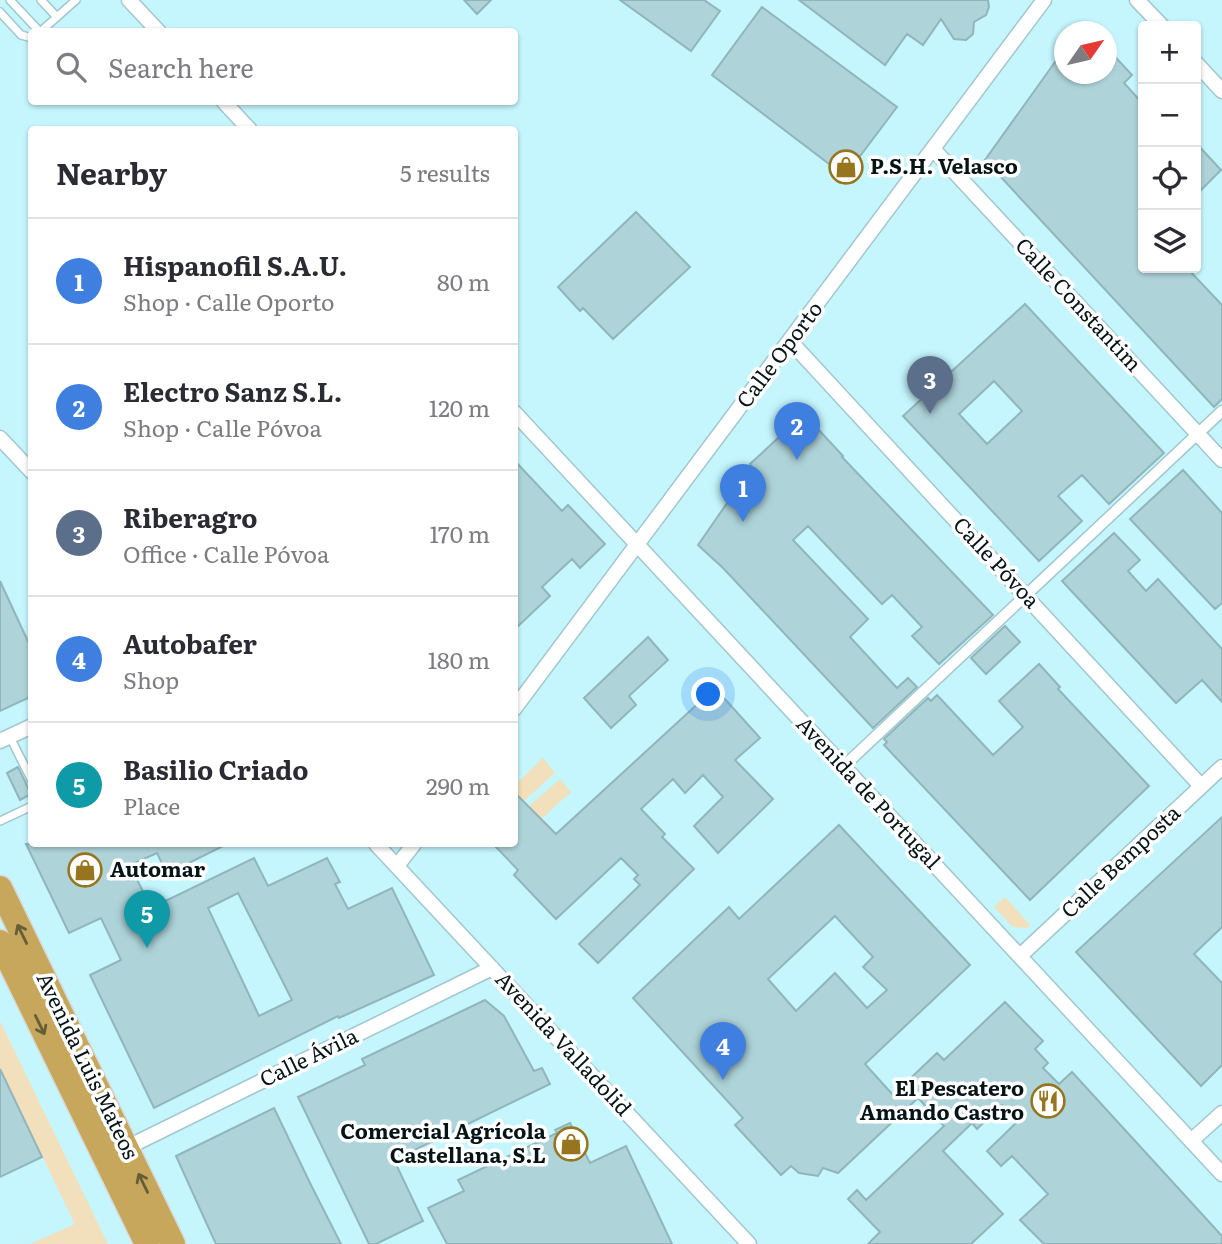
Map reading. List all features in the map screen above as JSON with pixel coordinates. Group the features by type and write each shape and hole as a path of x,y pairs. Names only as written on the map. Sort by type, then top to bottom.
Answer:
{"highway":[{"name":"Avenida Luis Mateos","path":"0,888 173,1244"},
{"name":"Avenida Luis Mateos","path":"0,942 147,1244"}],"street":[{"path":"129,0 155,28"},
{"name":"Calle Oporto","path":"518,704 1044,0"},
{"path":"1137,0 1156,21"},
{"path":"1201,68 1222,91"},
{"path":"227,105 246,126"},
{"name":"Calle Constantim","path":"934,150 1222,460"},
{"name":"Calle Póvoa","path":"790,341 1202,786"},
{"path":"844,767 1222,411"},
{"name":"Avenida de Portugal","path":"518,416 1222,1174"},
{"path":"0,438 28,468"},
{"path":"5,739 28,728"},
{"name":"Calle Bemposta","path":"1020,956 1222,766"},
{"name":"Avenida Valladolid","path":"379,847 750,1244"},
{"path":"397,866 412,847"},
{"name":"Calle Ávila","path":"126,1148 492,968"},
{"path":"1191,1141 1222,1112"}],"lane":[{"path":"10,0 36,28"},
{"path":"41,0 57,17"},
{"path":"45,28 74,0"},
{"path":"0,12 21,35 28,36"},
{"path":"5,739 28,775"},
{"path":"0,821 28,808"}],"shaded area":[{"path":"0,0 1222,0 1222,1244 0,1244"},
{"path":"543,758 555,773 524,801 518,795 518,782"},
{"path":"560,779 571,792 541,819 529,806"},
{"path":"1005,897 1030,925 1028,928 1013,927 994,907"},
{"path":"0,1021 108,1244 30,1244 75,1224 0,1069"}],"building":[{"path":"464,0 491,0 477,14"},
{"path":"620,0 704,0 720,11 691,51"},
{"path":"799,0 988,0 989,7 986,15 974,22 973,34 966,40 954,39 941,19 923,45 907,34 885,65"},
{"path":"762,7 897,107 845,176 712,75"},
{"path":"1117,59 1132,75 1124,83 1138,98 1138,273 1192,273 1222,305 1222,399 1214,407 985,160 1054,63 1054,84 1117,84"},
{"path":"1201,148 1221,170 1201,190"},
{"path":"636,212 690,267 613,339 583,308 580,311 558,287"},
{"path":"1025,304 1164,453 1109,504 1082,475 1058,496 1082,521 1039,561 903,416","holes":["994,381 1022,411 987,444 959,414"]},
{"path":"804,414 993,615 939,664 912,636 922,627 892,595 882,604 808,526 793,540 868,619 850,637 897,688 908,678 917,687 873,728 723,568 698,545 752,467 750,464"},
{"path":"518,464 562,511 568,505 605,544 580,568 572,559 542,587 550,596 518,626"},
{"path":"1183,470 1222,513 1222,603 1215,609 1130,519"},
{"path":"1114,533 1140,560 1128,571 1146,591 1158,579 1222,649 1222,702 1202,680 1176,703 1062,581"},
{"path":"0,581 28,641 28,698 0,711"},
{"path":"1005,626 1020,642 986,674 971,658"},
{"path":"648,637 668,660 629,696 636,705 611,728 584,698"},
{"path":"1039,664 1060,687 1058,689 1149,786 1030,900 884,745 887,742 884,739 928,698 931,701 937,695 993,755 1023,727 999,701"},
{"path":"715,688 760,738 735,760 773,799 718,853 694,826 723,797 703,775 685,793 673,779 641,809 665,834 662,837 694,869 598,963 579,944 640,885 634,879 638,875 621,858 556,919 514,875 518,870 496,847 518,847 518,796 556,834"},
{"path":"18,767 28,788 28,796 20,800 7,773"},
{"path":"1222,817 1222,927 1194,954 1222,983 1222,1065 1201,1086 1076,952"},
{"path":"839,825 970,965 865,1064 893,1095 937,1053 944,1060 1005,1002 1043,1041 1035,1049 1048,1063 1043,1068 1059,1084 1072,1072 1222,1236 1222,1244 1044,1244 1020,1220 1048,1194 1012,1156 1001,1166 987,1151 1017,1122 1002,1105 977,1129 972,1123 943,1151 1003,1214 971,1244 868,1244 880,1232 848,1199 857,1190 866,1200 944,1126 918,1098 838,1173 823,1168 818,1176 799,1173 791,1166 781,1175 735,1125 743,1118 633,998 729,907 739,919","holes":["835,916 873,957 863,967 887,990 867,1008 835,973 796,1011 768,979"]},
{"path":"26,844 28,847 221,847 167,874 157,853 130,865 151,908 254,858 268,886 327,858 340,882 335,884 348,909 392,888 434,975 339,1018 338,1016 154,1108 90,975 121,960 101,918 69,933","holes":["238,893 292,1000 259,1016 208,908"]},
{"path":"485,1000 504,1016 534,1071 542,1068 550,1084 394,1160 423,1221 376,1244 369,1244 298,1097 365,1065 362,1059"},
{"path":"0,1069 42,1157 0,1177"},
{"path":"274,1108 341,1244 216,1244 176,1156"},
{"path":"570,1123 590,1163 626,1146 672,1244 447,1244 428,1208 464,1191 458,1180 557,1133 555,1130"}],"place":[{"name":"P.S.H. Velasco","path":"846,167"},
{"name":"Riberagro","path":"930,414"},
{"name":"Electro Sanz S.L.","path":"797,460"},
{"name":"Hispanofil S.A.U.","path":"743,522"},
{"name":"Automar","path":"85,870"},
{"name":"Basilio Criado","path":"147,948"},
{"name":"Autobafer","path":"723,1080"},
{"name":"El Pescatero Amando Castro","path":"1048,1101"},
{"name":"Comercial Agrícola Castellana, S.L","path":"571,1144"}]}
